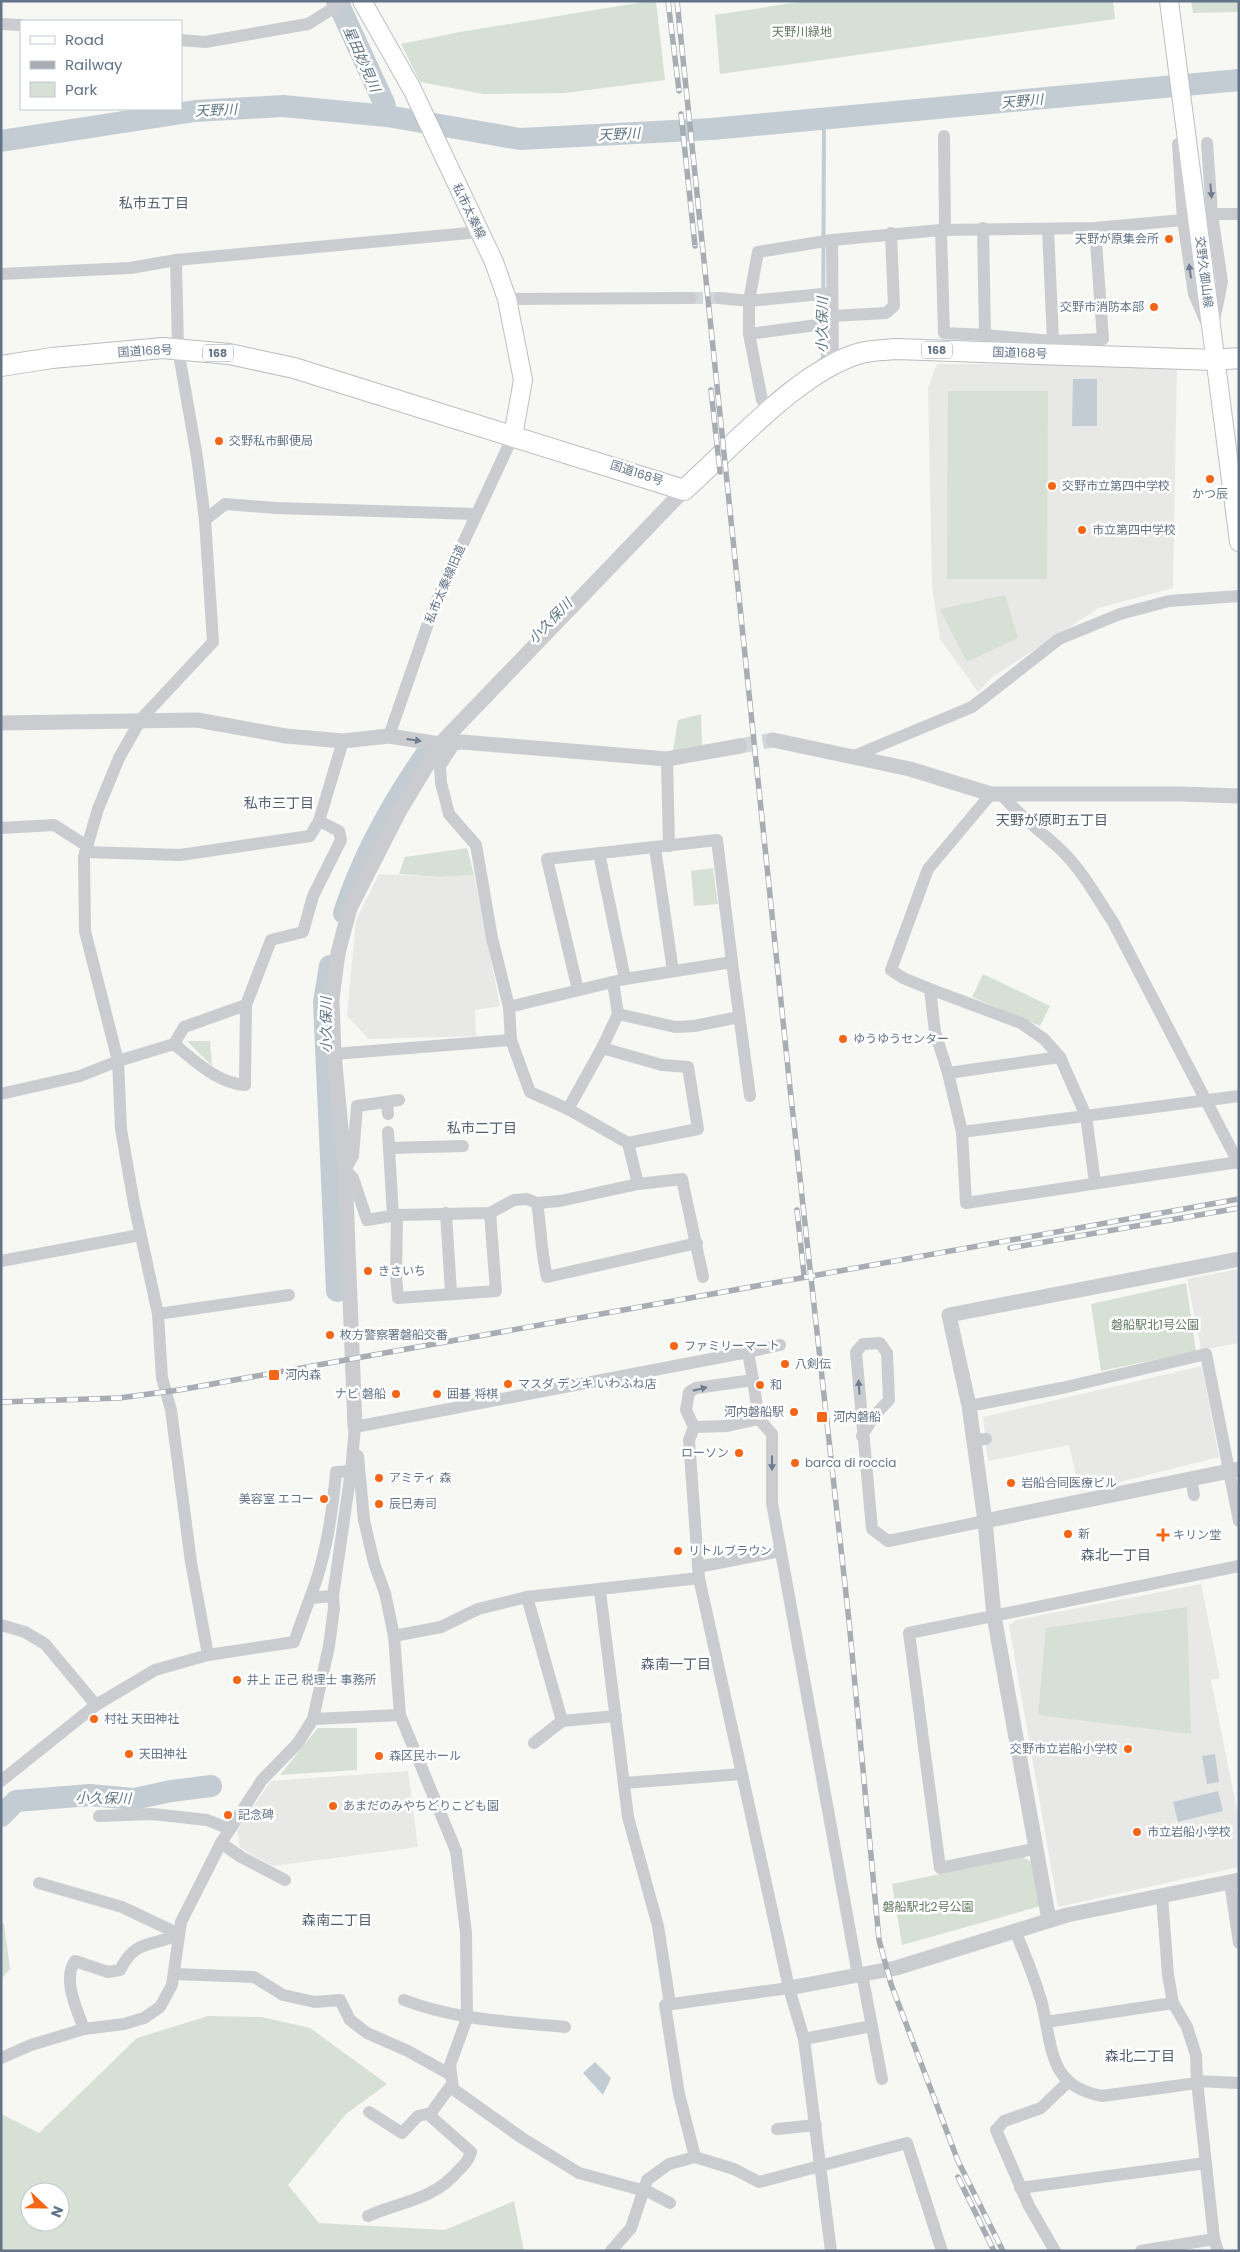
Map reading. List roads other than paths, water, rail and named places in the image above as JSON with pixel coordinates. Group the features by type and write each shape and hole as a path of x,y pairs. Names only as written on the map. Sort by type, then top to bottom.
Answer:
{"highway":[{"name":"国道168号","path":"1,366 52,358 163,348 229,354 294,368 684,490 795,388 833,364 862,352 896,349 1215,360 1239,358"}],"main road":[{"name":"私市太秦線","path":"362,1 412,89 447,167 494,262 507,299 522,380 513,436"},
{"name":"交野久御山線","path":"1169,1 1239,542"}],"street":[{"path":"182,40 205,42 308,24 339,5"},
{"path":"1,24 20,25"},
{"path":"944,136 944,333 1053,341 1103,339 1094,228"},
{"path":"1207,143 1212,214 1222,282 1212,333"},
{"path":"1178,144 1183,220 1194,294 1212,333"},
{"path":"1212,214 1239,214"},
{"path":"762,400 749,334 749,301 758,252 826,241 943,230 1094,228 1183,220"},
{"path":"983,228 985,335"},
{"path":"1048,229 1053,341"},
{"path":"1,274 130,268 176,260 480,232"},
{"path":"749,334 886,313 894,306 891,234"},
{"path":"826,241 826,294 833,364"},
{"path":"176,260 178,349 197,457 205,520 213,642 141,719 119,758 98,809 86,849 86,931 118,1061 120,1129 140,1235 158,1314 162,1378 171,1410 191,1562 208,1655"},
{"path":"720,298 749,301 826,294"},
{"path":"507,299 691,298"},
{"name":"私市太秦線旧道","path":"388,736 434,606 513,436"},
{"path":"1,2058 31,2045 84,2029 124,2024 144,2018 160,2007 172,1985 175,1974 181,1922 221,1843 262,1780 298,1743 313,1719 329,1646 334,1608 333,1596 351,1471 355,1427 345,1170 334,1054 332,1000 338,953 350,908 398,812 448,743 684,490"},
{"path":"205,520 225,504 276,508 476,514"},
{"path":"854,756 972,707 1058,640 1102,621 1120,614 1169,602 1239,596"},
{"path":"1,722 141,719 197,720 286,736 343,741 388,736 448,743 667,759 740,746"},
{"path":"772,740 910,768 996,794 1181,794 1239,796"},
{"path":"1,828 54,825 86,849 180,855 310,836 319,821 343,741"},
{"path":"448,743 440,766 441,783 449,814 476,845 492,938 508,1007 510,1040 530,1092 568,1109 628,1143 698,1129 688,1067 662,1065 602,1048"},
{"path":"667,759 669,846"},
{"path":"996,794 928,869 891,970 903,978 1021,1023 1044,1039 1060,1057 1086,1116 1096,1183"},
{"path":"930,989 935,1032 948,1073 962,1132 966,1203 1238,1163 1108,914 1061,850 996,794"},
{"path":"174,1044 205,1069 233,1084 245,1085 246,1005 271,940 304,932 314,896 341,840 339,832 319,821"},
{"path":"578,990 546,859 717,840 750,1096"},
{"path":"655,848 673,971"},
{"path":"568,1109 602,1048 618,1014 619,981 599,853"},
{"path":"508,1007 619,981 732,962"},
{"path":"1,1094 80,1076 118,1061 174,1044 184,1027 246,1005"},
{"path":"618,1014 675,1027 694,1026 739,1018"},
{"path":"334,1054 510,1040"},
{"path":"948,1073 1060,1057"},
{"path":"962,1132 1239,1096"},
{"path":"345,1170 353,1156 357,1106 391,1106"},
{"path":"388,1132 395,1215 398,1298 496,1291 490,1213"},
{"path":"628,1143 638,1184"},
{"path":"389,1148 463,1146"},
{"path":"345,1170 353,1178 366,1220 395,1215 490,1213 514,1200 527,1199 537,1203 560,1201 638,1184 682,1179 697,1243 702,1277"},
{"path":"537,1203 542,1234 541,1254 547,1277 697,1243"},
{"path":"446,1213 451,1294"},
{"path":"1,1261 140,1235"},
{"path":"1049,1920 1034,1849 994,1616 979,1439 969,1406 948,1315 1239,1260"},
{"path":"158,1314 289,1295"},
{"path":"862,1436 874,1416 889,1400 887,1353 880,1343 863,1344 856,1352 862,1436 872,1529 888,1541 1234,1470"},
{"path":"355,1427 780,1345"},
{"path":"748,1352 759,1419 772,1434 772,1503 780,1551 860,1975 882,2079"},
{"path":"969,1406 1062,1388 1206,1354 1234,1470 1239,1521"},
{"path":"753,1380 696,1388 689,1392 686,1410 694,1427 689,1440 698,1573 788,1988 804,2039 822,2164 831,2251"},
{"path":"694,1427 736,1425 759,1419"},
{"path":"353,1447 359,1457 364,1520 374,1563 385,1593 394,1636 400,1715 456,1850 466,1933 468,2018 450,2064 453,2089 522,2138 579,2173 644,2190 670,2203"},
{"path":"1,1781 96,1705 155,1670 208,1655 294,1642 320,1571 331,1525 336,1472 351,1471"},
{"path":"1191,1478 1194,1495"},
{"path":"394,1636 441,1627 478,1609 527,1597 600,1590 698,1573 780,1551"},
{"path":"1034,1849 940,1868 908,1634 1239,1566"},
{"path":"600,1590 628,1817 658,1926 670,2004"},
{"path":"310,1598 333,1596"},
{"path":"527,1597 562,1721"},
{"path":"1,1624 25,1632 45,1644 96,1705"},
{"path":"313,1719 400,1715"},
{"path":"534,1742 562,1721 616,1716"},
{"path":"624,1783 742,1774"},
{"path":"98,1816 152,1814 207,1820 230,1829"},
{"path":"221,1843 241,1857 285,1880"},
{"path":"695,2157 679,2094 664,2005 788,1988 896,1968 1049,1920 1234,1881 1239,1943"},
{"path":"39,1883 122,1908 179,1934"},
{"path":"1141,2251 1216,2245 1197,2082 1196,2055 1187,2027 1173,2003 1168,1975 1162,1896"},
{"path":"1015,1931 1031,1970 1046,2022 1048,2040 1053,2056 1059,2071 1068,2082 1090,2094 1102,2096 1197,2082 1239,2083"},
{"path":"84,2029 73,1998 71,1968 75,1961 108,1972 120,1970 128,1954 136,1947 163,1942 179,1934"},
{"path":"175,1974 254,1977 283,1995 315,2002 340,2000 350,2020 366,2033 408,2050 452,2080"},
{"path":"404,2000 430,2010 468,2018 565,2027"},
{"path":"1046,2022 1173,2003"},
{"path":"804,2039 872,2026"},
{"path":"369,2112 402,2133 418,2116 428,2114 452,2080"},
{"path":"1055,2251 1020,2188 996,2130 1004,2121 1042,2108 1068,2082"},
{"path":"368,2216 432,2193 454,2176 469,2159 471,2152 428,2114"},
{"path":"777,2129 816,2125"},
{"path":"611,2251 631,2228 647,2180 669,2164 695,2157 734,2169 759,2182 907,2143 942,2251"},
{"path":"1020,2188 1206,2162"}],"waterway":[{"name":"星田妙見川","path":"337,1 384,103 387,116"},
{"name":"天野川","path":"1,141 195,111 283,106 387,116 520,139 712,129 1239,80"},
{"name":"小久保川","path":"820,361 823,359 824,119"},
{"name":"小久保川","path":"344,913 360,871 379,830 427,753"},
{"name":"小久保川","path":"330,966 324,1002 337,1291"},
{"name":"小久保川","path":"1,1816 16,1801 90,1795 134,1799 171,1791 211,1786"}],"tunnel":[{"path":"691,298 720,298"},
{"path":"740,746 773,740"}],"railway":[{"path":"668,1 679,91"},
{"path":"677,1 790,1088 849,1621 879,1940 891,1984 958,2161 1003,2251"},
{"path":"681,114 695,246"},
{"path":"711,390 720,472"},
{"path":"1,1402 119,1398 179,1390 1239,1199"},
{"path":"1010,1248 1239,1208"},
{"path":"797,1210 804,1275"},
{"path":"958,2177 994,2251"}],"place":[{"name":"天野が原集会所","path":"1169,239"},
{"name":"交野市消防本部","path":"1154,307"},
{"name":"交野私市郵便局","path":"219,441"},
{"name":"かつ辰","path":"1210,479"},
{"name":"交野市立第四中学校","path":"1052,486"},
{"name":"市立第四中学校","path":"1082,530"},
{"name":"ゆうゆうセンター","path":"843,1039"},
{"name":"きさいち","path":"368,1271"},
{"name":"枚方警察署磐船交番","path":"330,1335"},
{"name":"ファミリーマート","path":"674,1346"},
{"name":"八剣伝","path":"785,1364"},
{"name":"河内森","path":"274,1375"},
{"name":"マスダ デンキ いわふね店","path":"508,1384"},
{"name":"和","path":"760,1385"},
{"name":"ナビ 磐船","path":"396,1394"},
{"name":"囲碁 将棋","path":"437,1394"},
{"name":"河内磐船駅","path":"794,1412"},
{"name":"河内磐船","path":"822,1417"},
{"name":"ローソン","path":"739,1453"},
{"name":"barca di roccia","path":"795,1463"},
{"name":"アミティ 森","path":"379,1478"},
{"name":"岩船合同医療ビル","path":"1011,1483"},
{"name":"美容室 エコー","path":"324,1499"},
{"name":"辰巳寿司","path":"379,1504"},
{"name":"新","path":"1068,1534"},
{"name":"キリン堂","path":"1163,1535"},
{"name":"リトルブラウン","path":"678,1551"},
{"name":"井上 正己 税理士 事務所","path":"237,1680"},
{"name":"村社 天田神社","path":"94,1719"},
{"name":"交野市立岩船小学校","path":"1128,1749"},
{"name":"天田神社","path":"129,1754"},
{"name":"森区民ホール","path":"379,1756"},
{"name":"あまだのみやちどりこども園","path":"333,1806"},
{"name":"記念碑","path":"228,1815"},
{"name":"市立岩船小学校","path":"1137,1832"}],"district":[{"name":"私市五丁目","path":"154,203"},
{"name":"私市三丁目","path":"279,803"},
{"name":"天野が原町五丁目","path":"1052,820"},
{"name":"私市二丁目","path":"482,1128"},
{"name":"森北一丁目","path":"1116,1555"},
{"name":"森南一丁目","path":"676,1664"},
{"name":"森南二丁目","path":"337,1920"},
{"name":"森北二丁目","path":"1140,2056"}],"park label":[{"name":"天野川緑地","path":"802,32"},
{"name":"磐船駅北1号公園","path":"1155,1325"},
{"name":"磐船駅北2号公園","path":"928,1907"}]}
